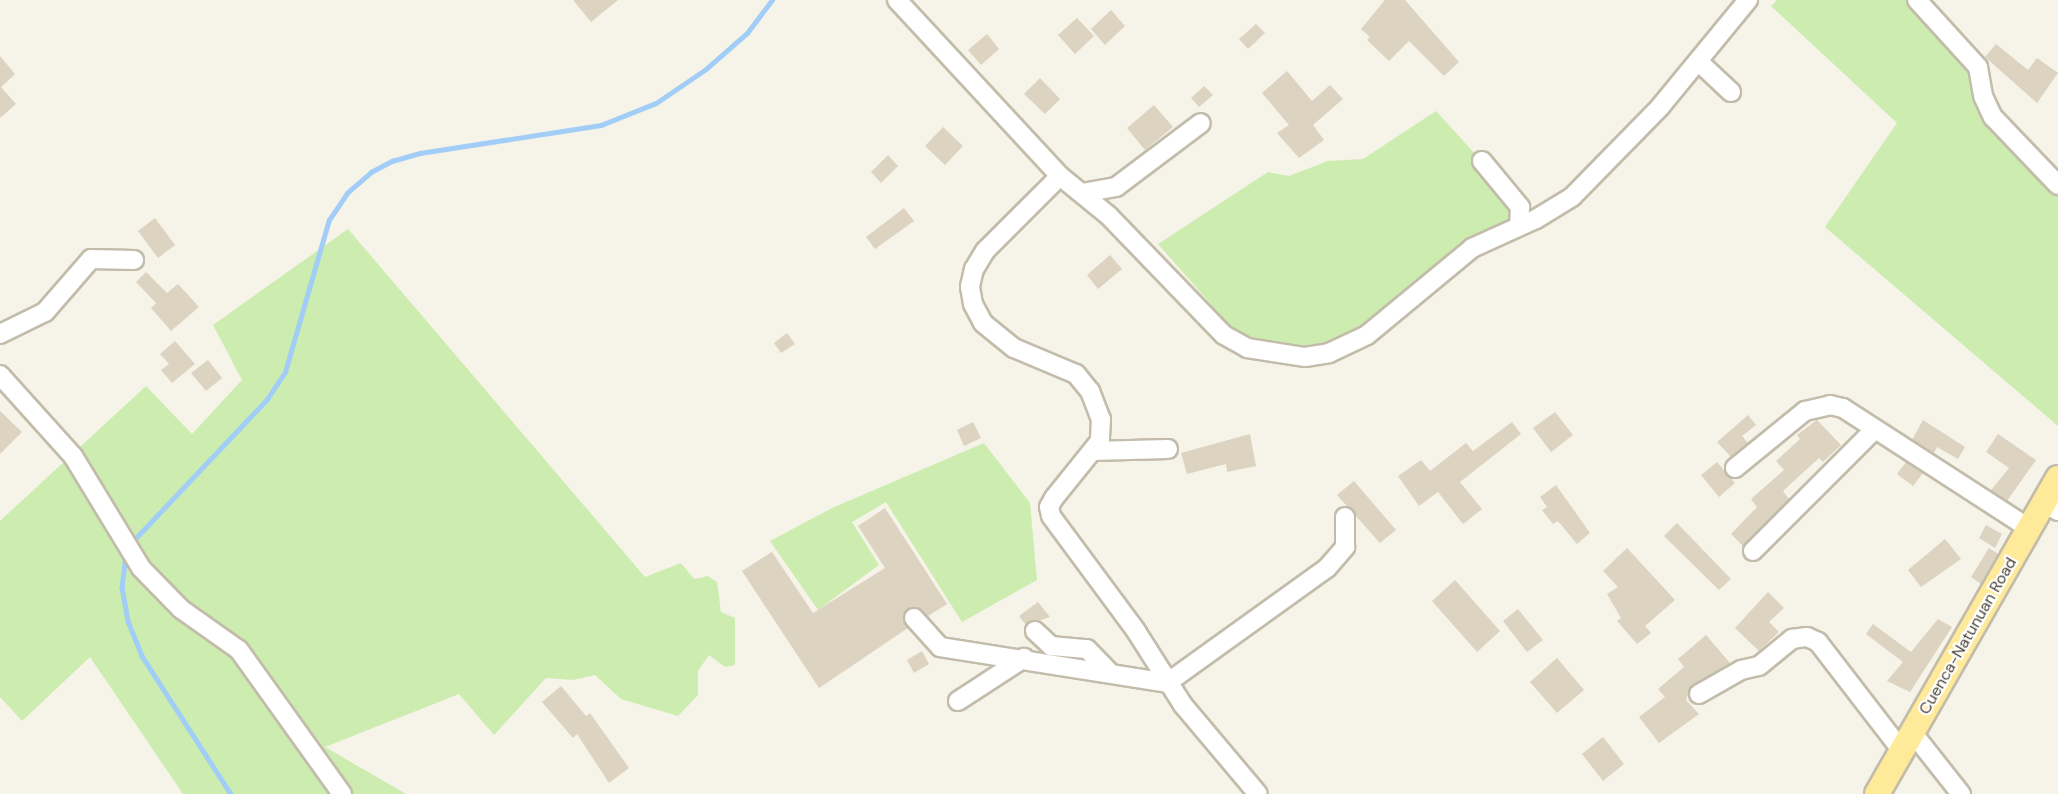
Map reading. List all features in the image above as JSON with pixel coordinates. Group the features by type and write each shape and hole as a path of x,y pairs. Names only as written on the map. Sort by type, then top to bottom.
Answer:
{"main road":[{"name":"Cuenca-Natunuan Road","path":"1877,794 2030,529 2051,507 2058,478"}],"street":[{"path":"897,0 1060,176 1082,193 1224,334 1247,348 1291,357 1329,353 1367,335 1472,248 1536,219 1572,196 1699,62 1748,0"},
{"path":"1917,0 1978,67 1983,96 1993,117 2058,185"},
{"path":"1699,62 1731,92"},
{"path":"1082,193 1116,187 1201,123"},
{"path":"1482,161 1520,207 1519,225"},
{"path":"1060,176 985,251 974,269 970,287 973,304 983,323 1014,348 1076,374 1090,391 1101,419 1100,441 1054,498 1049,507 1051,516 1136,631 1167,683 1258,794"},
{"path":"0,334 45,312 91,258 134,260"},
{"path":"0,375 73,456 141,568 180,609 239,650 342,794"},
{"path":"1734,468 1776,431 1818,406 1843,408 2030,529"},
{"path":"1753,551 1874,430"},
{"path":"1092,451 1168,449"},
{"path":"914,618 940,647 1108,671 1167,683 1327,568 1345,547 1346,517"},
{"path":"1035,631 1051,646 1087,649 1108,671"},
{"path":"1699,694 1742,670 1758,666 1792,639 1807,637 1818,642 1907,742 1961,794"},
{"path":"958,701 1024,658"}],"green space":[{"path":"1777,0 1911,0 1978,69 1978,101 2058,186 2058,426 1825,227 1897,123 1771,6"},
{"path":"1436,111 1526,210 1375,328 1310,349 1275,347 1237,334 1158,244 1268,172 1289,176 1328,161 1363,159"},
{"path":"348,229 645,577 681,563 694,579 708,576 717,582 721,612 735,618 735,665 725,667 709,655 698,671 698,695 678,716 621,699 595,675 573,680 546,678 494,735 459,694 325,747 406,794 183,794 90,657 22,721 0,697 0,521 146,386 192,434 242,380 213,325"},
{"path":"984,443 1030,503 1037,580 962,622 886,502 852,522 879,565 818,610 770,541 832,508"}],"building":[{"path":"573,0 618,0 591,22"},
{"path":"1385,0 1405,0 1459,62 1444,76 1409,41 1389,61 1367,40 1370,37 1361,29"},
{"path":"1111,10 1125,26 1105,45 1091,29"},
{"path":"1077,18 1094,36 1075,54 1058,35"},
{"path":"1256,24 1265,33 1248,49 1239,39"},
{"path":"987,34 999,49 981,65 968,50"},
{"path":"1996,44 2028,70 2037,58 2058,73 2037,103 1985,57"},
{"path":"0,56 15,74 1,87 16,104 0,118"},
{"path":"1287,71 1312,101 1330,85 1343,99 1313,125 1324,140 1299,158 1277,133 1289,125 1262,93"},
{"path":"1040,78 1060,99 1045,114 1024,94"},
{"path":"1204,86 1213,95 1199,107 1191,98"},
{"path":"1154,105 1173,127 1145,150 1127,128"},
{"path":"943,127 963,146 945,165 925,146"},
{"path":"888,155 898,166 881,183 871,172"},
{"path":"904,208 914,221 875,249 866,237"},
{"path":"155,218 175,245 158,258 138,231"},
{"path":"1110,255 1122,269 1098,289 1087,275"},
{"path":"146,272 167,293 178,284 199,307 171,331 151,308 156,303 136,282"},
{"path":"787,333 795,344 781,353 774,343"},
{"path":"175,341 195,364 172,383 161,370 169,364 160,354"},
{"path":"208,360 222,378 206,391 191,373"},
{"path":"0,411 22,432 0,454"},
{"path":"1555,412 1573,435 1551,452 1533,428"},
{"path":"1748,415 1756,425 1742,436 1748,443 1731,457 1717,442"},
{"path":"1817,420 1841,445 1823,462 1819,458 1783,491 1789,499 1743,546 1731,534 1757,507 1751,499 1784,470 1776,461 1800,439 1797,435"},
{"path":"1923,420 1965,447 1958,459 1937,447 1934,453 1912,440"},
{"path":"973,422 981,438 964,446 957,430"},
{"path":"1512,422 1521,434 1460,482 1482,509 1463,524 1438,492 1419,506 1398,476 1421,460 1430,471 1466,443 1473,451"},
{"path":"1250,434 1256,466 1227,472 1226,464 1187,474 1181,453"},
{"path":"1998,434 2036,460 2007,501 1991,490 2009,468 1986,452"},
{"path":"1717,462 1735,483 1719,497 1701,475"},
{"path":"1906,462 1923,473 1913,486 1897,474"},
{"path":"1354,481 1396,530 1380,543 1337,495"},
{"path":"1556,485 1590,533 1577,544 1558,521 1553,524 1542,510 1547,507 1540,497"},
{"path":"885,508 947,604 928,616 918,608 907,609 903,620 908,628 819,688 742,571 772,552 813,613 885,568 858,526"},
{"path":"1677,523 1731,579 1719,590 1664,536"},
{"path":"1986,525 2002,534 1995,548 1979,538"},
{"path":"1945,539 1961,559 1921,587 1908,570"},
{"path":"1627,548 1675,600 1645,626 1651,633 1637,644 1617,621 1621,618 1607,594 1618,587 1603,571"},
{"path":"1989,548 1998,554 1981,584 1971,577"},
{"path":"1455,580 1500,631 1477,652 1432,601"},
{"path":"1768,592 1784,608 1769,622 1779,632 1759,651 1735,628"},
{"path":"1038,602 1050,617 1026,625 1019,616"},
{"path":"1518,609 1543,640 1527,652 1503,621"},
{"path":"1938,619 1952,627 1910,692 1887,681 1903,662 1866,634 1873,624 1911,652"},
{"path":"1706,635 1730,663 1690,688 1686,700 1699,714 1659,743 1639,717 1665,697 1658,689 1684,667 1678,659"},
{"path":"922,651 929,664 914,673 907,660"},
{"path":"1557,658 1584,690 1557,713 1530,682"},
{"path":"561,686 586,716 590,713 629,768 609,783 577,734 573,738 542,702"},
{"path":"1603,737 1624,764 1603,781 1582,754"}],"waterway":[{"path":"132,542 267,399 285,372 329,220 347,193 371,172 392,161 420,153 601,125 656,103 706,69 747,33 772,0"},
{"path":"126,555 122,587 128,621 142,656 231,794"}]}
